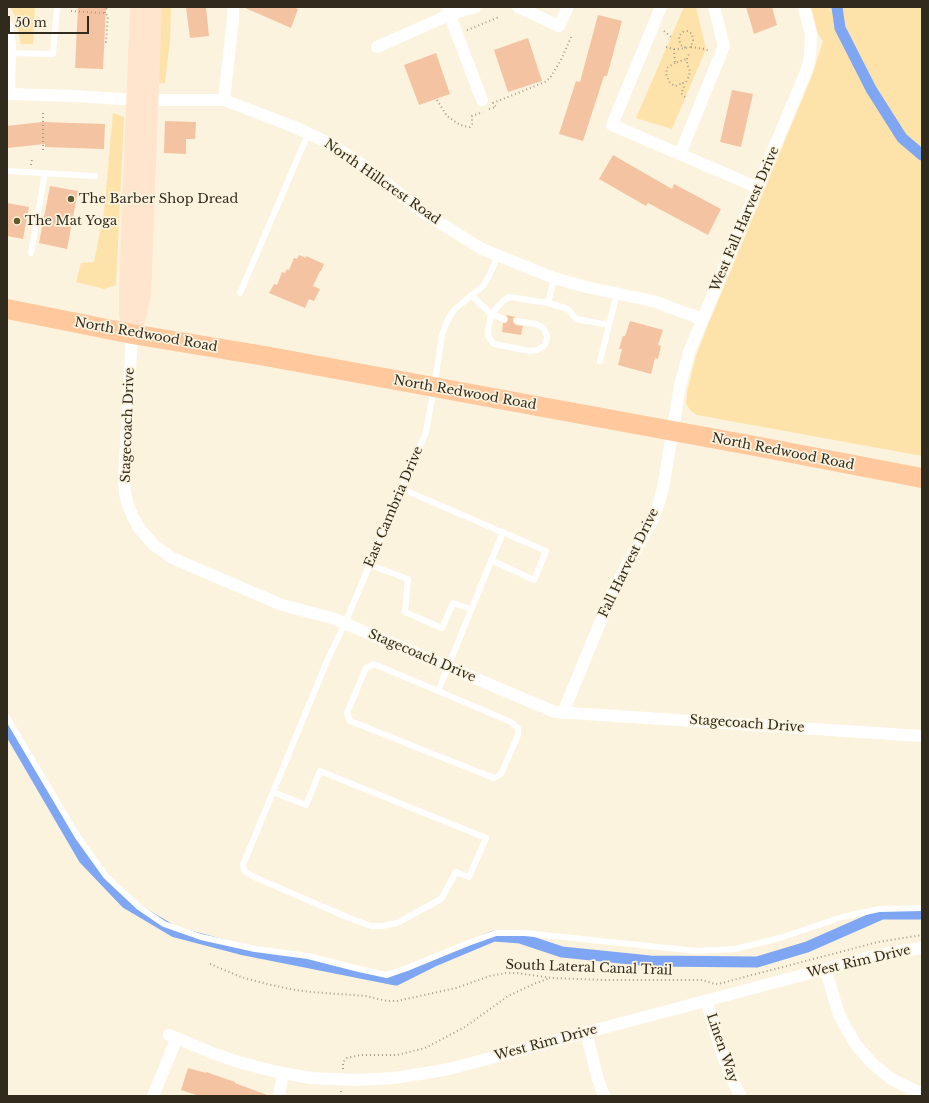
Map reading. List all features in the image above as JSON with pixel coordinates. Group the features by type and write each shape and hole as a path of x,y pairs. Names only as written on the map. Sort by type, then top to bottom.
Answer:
{"main road":[{"name":"North Redwood Road","path":"7,309 132,334 266,356 922,478"}],"street":[{"path":"132,334 142,294 142,100 139,7"},
{"path":"142,100 153,7"},
{"path":"224,100 233,7"},
{"path":"377,47 448,11 475,7"},
{"path":"518,7 559,26 568,7"},
{"path":"661,7 612,124 754,186"},
{"path":"680,154 724,46 714,7"},
{"name":"West Fall Harvest Drive","path":"672,431 680,386 689,352 807,69 810,57 810,34 809,23 804,7"},
{"path":"448,11 482,100"},
{"path":"7,26 10,44 8,94"},
{"name":"North Hillcrest Road","path":"8,94 142,100 224,100 292,126 332,144 362,165 424,213 482,249 554,278 653,301 699,318"},
{"name":"Stagecoach Drive","path":"132,334 124,480 125,493 128,505 139,528 162,552 182,563 282,605 345,623 550,710 563,713 922,736"},
{"name":"Fall Harvest Drive","path":"563,713 613,591 655,515 661,497 672,431"},
{"name":"West Rim Drive","path":"153,1096 173,1037 238,1062 311,1078 348,1080 414,1075 450,1068 825,968 893,952 922,948"},
{"path":"825,968 844,1024 856,1045 872,1063 890,1078 922,1094"},
{"name":"Linen Way","path":"706,1000 723,1057 740,1096"},
{"path":"586,1032 604,1096"},
{"path":"279,1096 283,1073"}],"lane":[{"path":"10,53 53,54 57,7"},
{"path":"240,293 308,134"},
{"path":"7,171 95,176"},
{"path":"31,253 45,173"},
{"name":"East Cambria Drive","path":"273,792 306,804 320,771 486,838 469,877 456,872 441,899 397,923 382,926 371,926 349,918 252,876 244,871 243,864 327,661 345,623 426,432 442,335 448,319 455,309 484,285 498,255"},
{"path":"548,303 554,278"},
{"path":"600,360 617,292"},
{"path":"471,296 491,314 504,319"},
{"path":"516,321 536,324 544,329 547,339 546,343 541,349 530,351 494,344 488,336 491,314 504,300 510,297 548,303 569,310 576,319 609,325"},
{"path":"402,489 546,551 534,580 491,560"},
{"path":"438,691 503,532"},
{"path":"370,565 408,579 405,612 442,628 453,603 471,609"},
{"path":"374,664 438,691 511,722 518,728 518,735 501,774 494,778 350,721 347,712 366,668 374,664"},
{"path":"7,717 78,837 106,876 139,907 164,924 201,937 256,950 308,956 359,970 387,975 496,933 525,933 696,951 735,949 780,938 842,917 879,910 922,908"}],"path":[{"path":"105,42 108,16 105,13 107,7"},
{"path":"72,11 105,13"},
{"path":"466,30 499,17"},
{"path":"663,30 671,37"},
{"path":"686,48 681,45 679,40 679,36 682,32 688,31 692,34 693,40 691,47"},
{"path":"546,82 561,60 572,35"},
{"path":"666,47 674,49 691,47 704,49 712,53"},
{"path":"674,49 675,63"},
{"path":"687,59 675,63 667,68 666,74 670,83 676,86 686,82 688,79 690,71 687,64 687,59 689,54"},
{"path":"683,83 684,88 681,93 685,97"},
{"path":"43,110 43,150"},
{"name":"South Lateral Canal Trail","path":"210,964 241,977 268,984 311,992 350,994 387,1001 397,1001 456,988 490,976 506,973 552,978 605,980 702,980 718,984 878,942 922,935"},
{"path":"343,1068 343,1062 347,1058 360,1055 397,1055 426,1048 465,1027 508,996 536,983 552,978"}],"shaded area":[{"path":"10,7 35,7 33,44 21,44 15,16"},
{"path":"159,7 171,7 170,41 165,83 156,84"},
{"path":"684,7 696,7 706,49 672,129 636,118"},
{"path":"811,7 922,7 922,456 697,415 690,410 686,403 687,392 696,356 706,330 812,76 823,41 818,34"},
{"path":"113,113 124,117 116,285 104,289 76,282 81,263 94,262 104,212"}],"building":[{"path":"78,7 106,7 103,69 75,68"},
{"path":"186,7 206,7 209,36 190,38"},
{"path":"243,7 293,7 298,9 291,28"},
{"path":"746,7 772,7 777,25 754,34"},
{"path":"598,15 622,21 607,76 604,76 583,141 559,134 576,81 580,82"},
{"path":"528,38 542,81 508,92 494,50"},
{"path":"436,53 450,94 419,105 404,65"},
{"path":"732,90 753,94 741,147 720,142"},
{"path":"165,121 196,122 195,139 186,139 186,154 164,153"},
{"path":"42,122 105,124 104,149 45,147 45,144 7,148 7,126"},
{"path":"613,155 672,189 674,184 721,209 708,235 648,203 646,206 599,179"},
{"path":"50,186 78,191 67,249 39,243"},
{"name":"The Mat Yoga","path":"7,203 29,207 23,239 7,236"},
{"path":"299,255 306,258 306,256 324,264 313,286 320,289 314,301 309,299 305,308 269,293 274,284 277,285 282,272 285,273 287,269 289,270 294,258 297,259"},
{"path":"506,315 516,317 513,318 513,322 516,325 523,326 521,335 502,332 503,323 506,323 508,320"},
{"path":"630,321 663,330 658,345 661,346 658,359 655,358 651,374 618,365 622,349 619,349"},
{"path":"188,1068 206,1072 235,1082 267,1096 199,1096 181,1090"}],"waterway":[{"path":"837,7 840,28 871,89 902,138 922,155"},
{"path":"7,727 84,859 126,903 175,932 240,949 396,980 432,962 494,936 520,938 562,952 650,961 757,962 807,947 882,914 922,914"}],"place":[{"name":"The Barber Shop Dread","path":"71,199"},
{"name":"The Mat Yoga","path":"17,221"}]}
